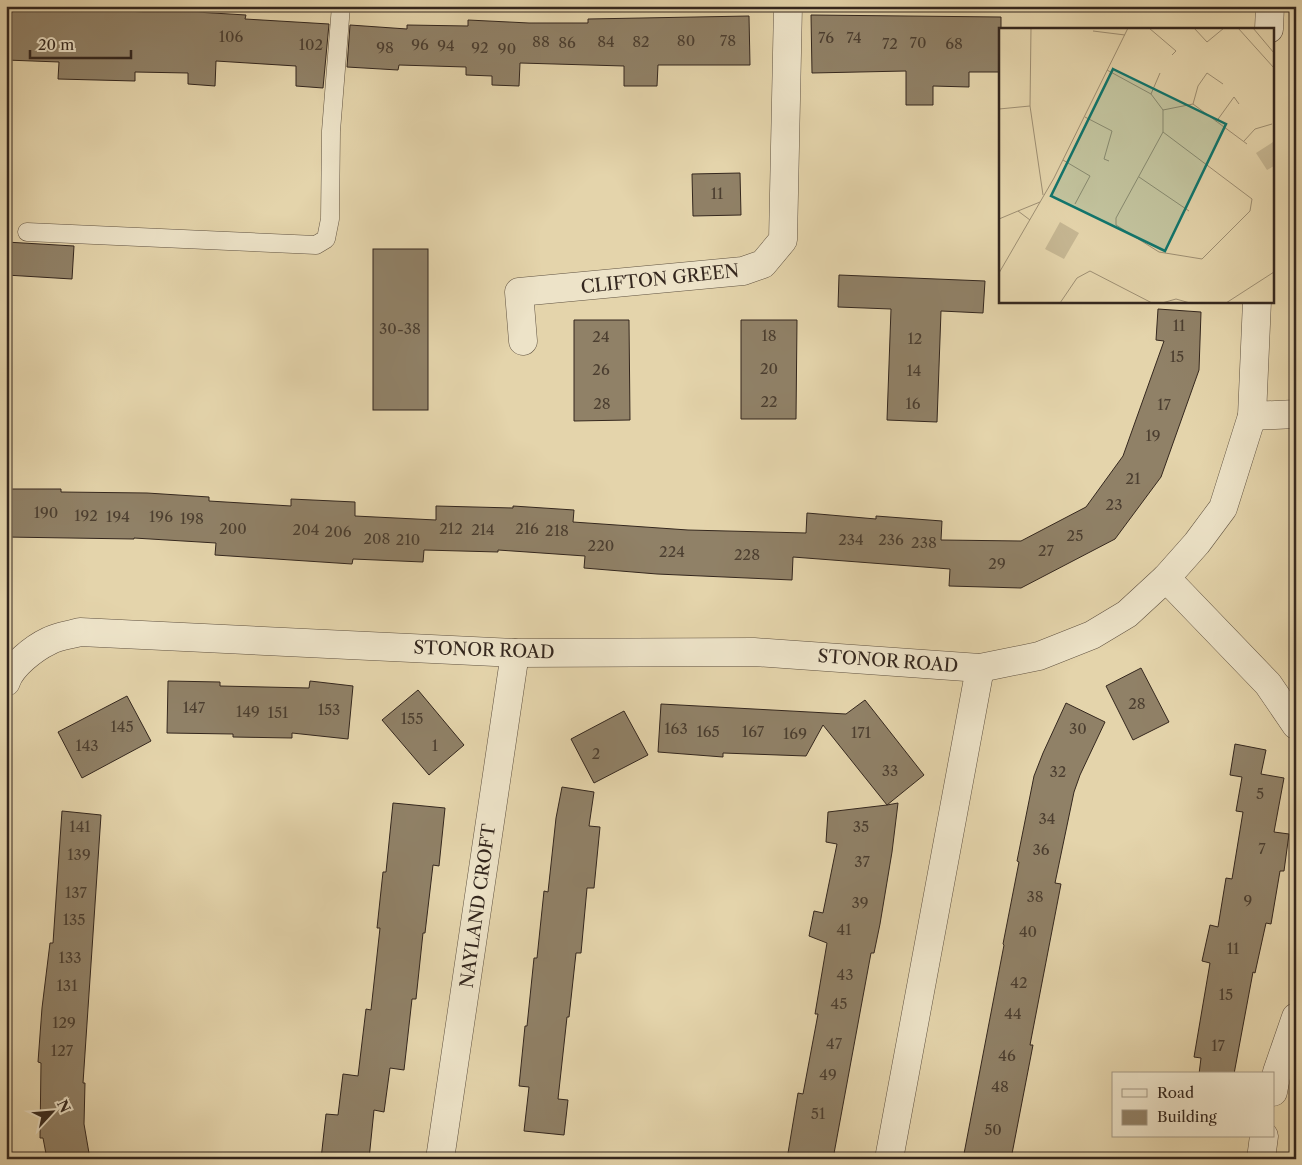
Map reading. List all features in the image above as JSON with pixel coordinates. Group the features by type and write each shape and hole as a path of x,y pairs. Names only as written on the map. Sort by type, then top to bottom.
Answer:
{"street":[{"name":"CLIFTON GREEN","path":"523,341 519,292 744,271 763,264 783,240 788,6"},
{"path":"1269,28 1270,6"},
{"name":"STONOR ROAD","path":"6,682 24,658 49,640 80,632 515,653 754,652 980,668 1039,656 1092,635 1126,614 1166,578 1197,544 1223,508 1252,416 1257,302"},
{"path":"1252,416 1296,414"},
{"path":"1166,578 1268,684 1296,725"},
{"name":"NAYLAND CROFT","path":"440,1159 515,653"},
{"name":"STONOR ROAD","path":"889,1159 980,668"},
{"path":"1282,1080 1296,1017"},
{"path":"1261,1159 1264,1138"}],"lane":[{"path":"27,232 316,245 326,239 330,219 332,131 341,6"}],"building":[{"path":"63,7 143,12 196,12 246,15 245,19 329,24 323,88 296,86 296,66 216,61 215,86 188,84 188,73 135,72 135,81 58,79 59,62 6,60 6,10 63,11"},
{"path":"811,15 1001,17 1001,28 999,28 999,72 969,72 969,87 933,86 933,105 906,105 906,71 812,73"},
{"path":"749,16 750,65 658,65 657,86 624,86 624,66 520,63 519,86 492,85 492,76 466,75 466,67 399,65 398,70 347,67 350,25 407,29 407,25 468,26 468,20 588,23 588,19"},
{"path":"740,173 741,215 693,216 692,174"},
{"path":"6,242 74,246 72,279 6,275"},
{"path":"373,249 428,249 428,410 373,410"},
{"path":"839,275 985,281 983,313 941,311 937,422 887,420 891,309 838,307"},
{"path":"1158,309 1201,312 1199,370 1161,477 1115,539 1021,588 949,586 950,569 793,557 792,580 657,574 584,568 585,556 498,550 498,552 424,550 423,562 353,559 352,564 215,555 216,543 134,538 6,537 6,489 61,489 61,492 147,493 209,497 209,501 291,506 291,499 355,502 355,516 436,520 436,506 513,508 513,506 574,510 573,522 688,530 806,533 807,513 876,519 876,516 942,521 941,540 1021,541 1086,507 1123,456 1164,341 1156,340"},
{"path":"574,320 629,320 630,420 574,421"},
{"path":"741,320 797,320 796,419 741,419"},
{"path":"1141,668 1169,722 1133,740 1106,686"},
{"path":"168,681 220,682 220,686 309,688 310,681 353,686 348,739 292,733 292,738 233,737 233,734 167,733"},
{"path":"418,690 464,745 429,775 382,720"},
{"path":"127,696 151,741 82,778 58,732"},
{"path":"865,700 924,775 887,805 823,725 806,756 723,753 723,757 658,752 661,704 846,714"},
{"path":"1066,703 1105,722 1074,792 1055,883 1061,884 1030,1045 1033,1045 1011,1159 963,1159 1034,776"},
{"path":"624,711 648,755 594,783 571,739"},
{"path":"1235,744 1266,750 1261,774 1284,778 1274,832 1289,834 1284,871 1280,871 1271,924 1266,923 1255,973 1253,972 1234,1072 1199,1072 1201,1058 1194,1057 1210,963 1202,961 1210,925 1218,927 1226,878 1232,879 1243,812 1236,811 1242,777 1230,775"},
{"path":"562,787 594,792 589,826 600,827 594,888 587,888 581,953 576,953 569,1017 567,1017 558,1099 568,1100 564,1135 524,1131 529,1087 519,1086 534,958 537,958 544,891 548,892 556,818"},
{"path":"393,803 445,808 439,866 433,865 416,999 412,999 404,1070 390,1068 384,1112 374,1110 369,1159 321,1159 326,1114 338,1115 343,1074 358,1076 366,1009 371,1010 380,928 377,928 383,872 386,872"},
{"path":"898,803 892,852 880,924 874,953 871,953 833,1159 787,1159 798,1093 803,1094 818,1014 815,1014 827,943 809,936 814,911 823,913 837,844 826,842 828,812"},
{"path":"62,811 101,815 83,1083 85,1083 84,1124 90,1159 47,1159 43,1138 40,1138 41,1063 38,1062 50,943 53,943"}]}
